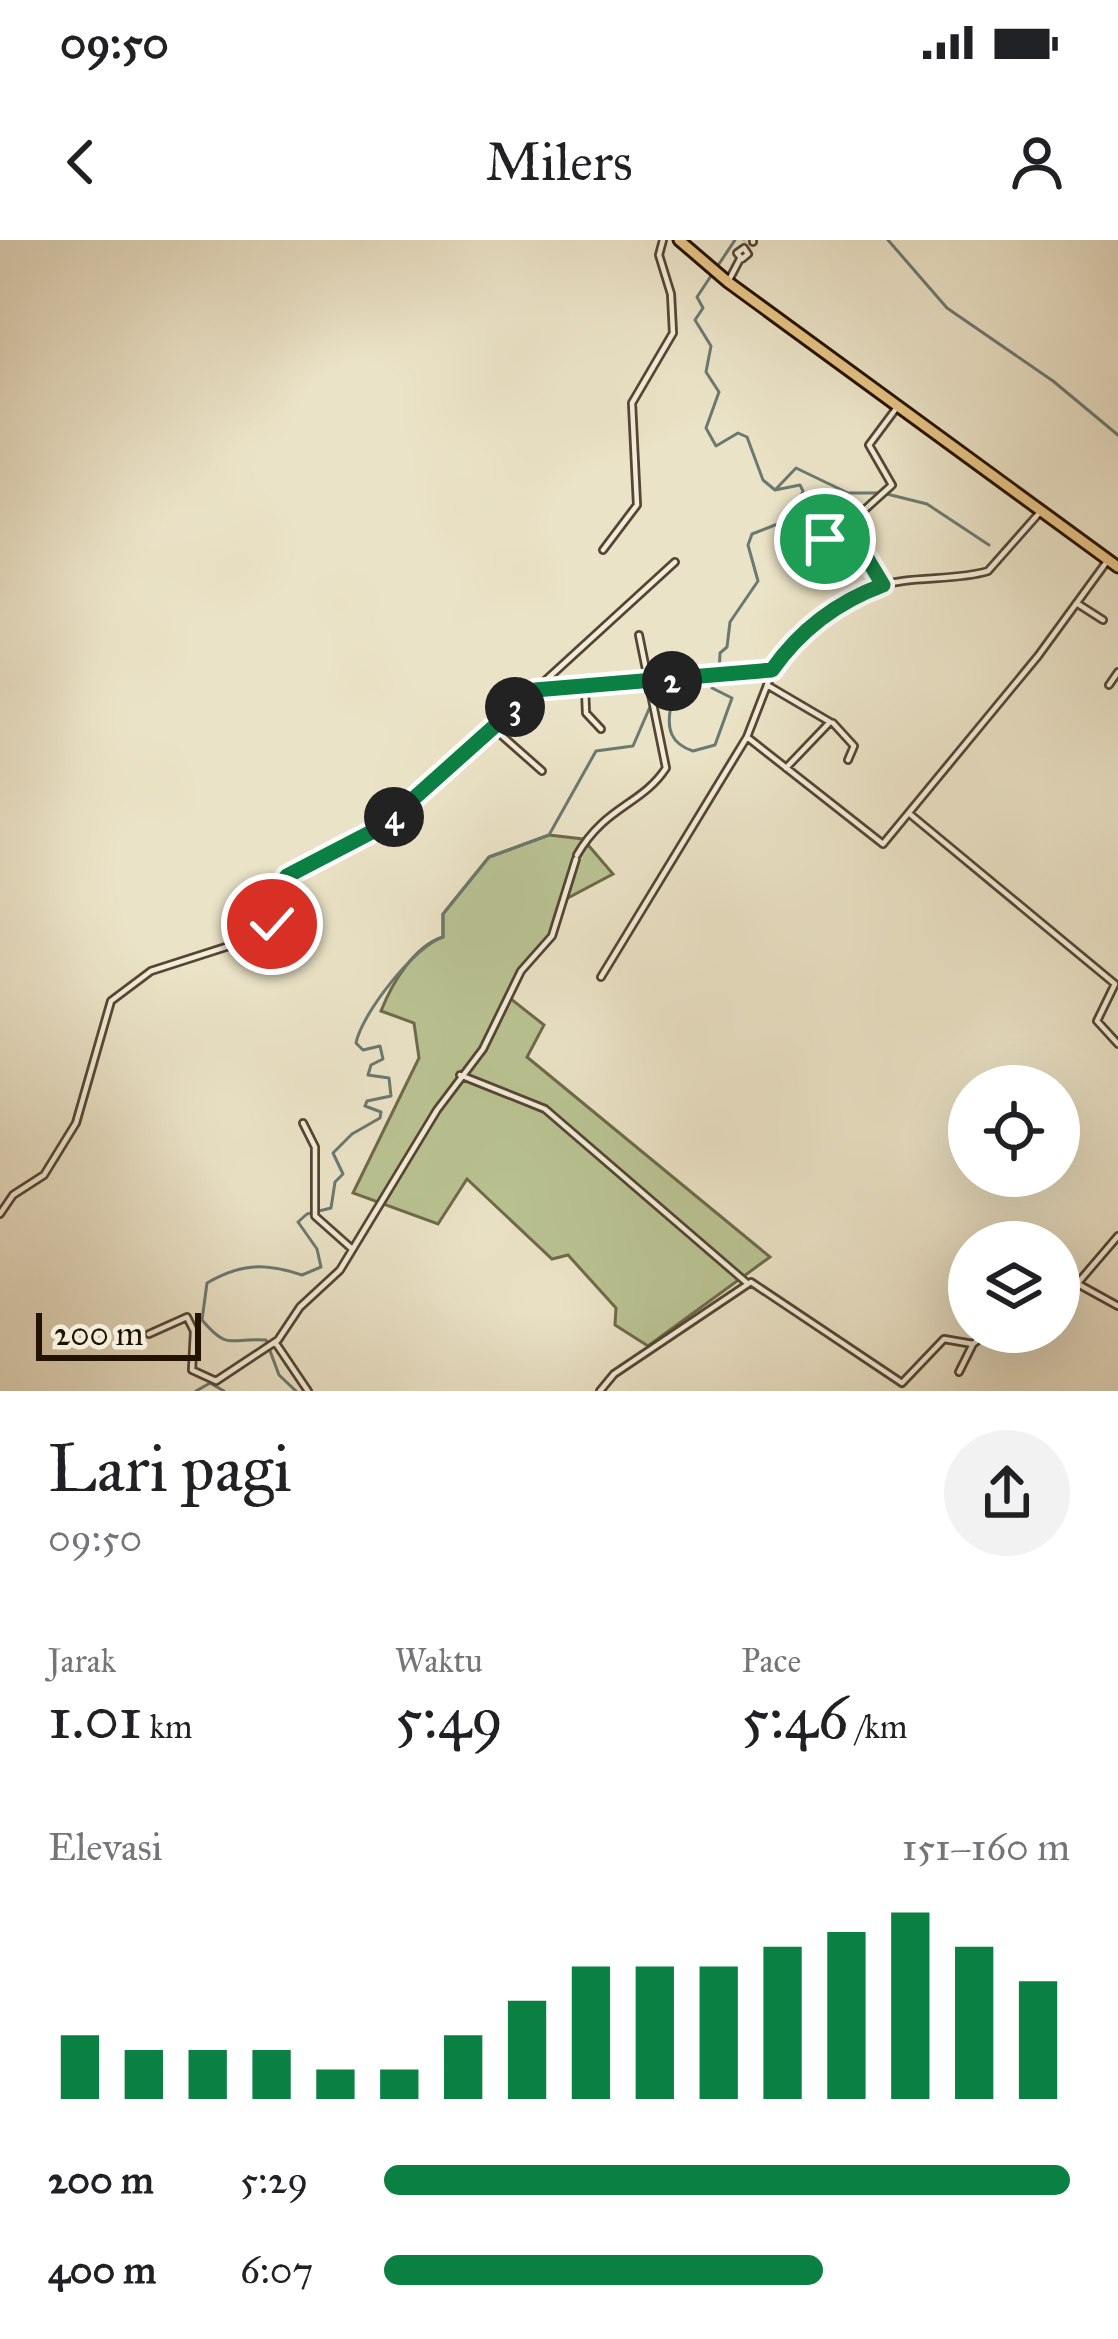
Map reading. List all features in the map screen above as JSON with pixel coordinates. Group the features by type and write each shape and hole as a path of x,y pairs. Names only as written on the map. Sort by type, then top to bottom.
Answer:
{"highway":[{"path":"680,240 725,280 1118,568"}],"street":[{"path":"725,280 748,245"},
{"path":"602,550 637,505 632,403 673,333 661,246"},
{"path":"869,445 898,406"},
{"path":"853,538 865,508 887,494 891,475 859,436"},
{"path":"601,977 747,737 772,670 802,633 853,597 883,585 983,573 1041,511"},
{"path":"806,535 853,538"},
{"path":"853,538 883,585"},
{"path":"747,737 880,844 911,815 1108,560"},
{"path":"0,1214 13,1195 44,1175 76,1123 105,1011 121,991 151,970 260,936 272,924 278,888 287,876 383,826 675,562"},
{"path":"1078,604 1103,620"},
{"path":"149,1334 187,1317 195,1342 192,1370 216,1381 273,1343 300,1306 334,1277 460,1075 483,1049 520,970 559,923 576,857 604,817 665,771 668,758 639,635"},
{"path":"535,690 650,684 772,670"},
{"path":"1109,686 1118,672"},
{"path":"767,685 842,728 854,746 848,760"},
{"path":"585,688 586,713 601,729"},
{"path":"786,768 830,722"},
{"path":"491,727 542,771"},
{"path":"911,815 1115,983 1097,1021 1118,1044"},
{"path":"460,1075 545,1109 747,1283 758,1284 901,1382 908,1382 948,1340"},
{"path":"303,1124 315,1147 314,1213 351,1248"},
{"path":"1080,1282 1118,1235"},
{"path":"600,1391 614,1374 747,1283"},
{"path":"1080,1285 1118,1306"},
{"path":"273,1343 308,1391"},
{"path":"959,1372 969,1353"}],"green space":[{"path":"549,835 583,839 613,874 566,899 548,937 506,995 544,1025 527,1057 770,1257 648,1346 615,1325 616,1308 568,1255 552,1259 467,1179 438,1224 353,1193 419,1058 414,1023 381,1011 391,989 423,948 443,937 443,914 489,857"}],"waterway":[{"path":"296,1391 279,1375 266,1340 225,1340 202,1320 207,1283 243,1269 277,1268 302,1275 321,1267 317,1249 298,1222 307,1214 331,1208 335,1182 343,1174 333,1153 352,1134 380,1118 381,1112 365,1106 367,1101 391,1096 389,1078 368,1075 371,1065 383,1059 380,1046 363,1050 356,1043 379,999 418,953 443,937 443,914 489,857 549,835 596,751 633,746 649,709 658,703 671,706 672,734 686,748 693,751 715,745 732,698 712,688 719,678 720,653 727,647 730,622 758,581 748,545 752,534 793,518 803,491 800,485 775,490 763,480 747,437 738,433 716,446 706,428 719,392 706,372 711,346 695,320 703,308 697,297 735,240"},
{"path":"888,240 947,308 1053,381 1118,435"},
{"path":"775,490 796,468 848,493 883,493 927,504 989,545"},
{"path":"196,1391 210,1383 224,1391"}],"route":[{"path":"272,924 278,888 287,876 326,860 383,826 535,690 650,684 772,670 802,633 853,597 883,585 856,540 825,539"}]}
